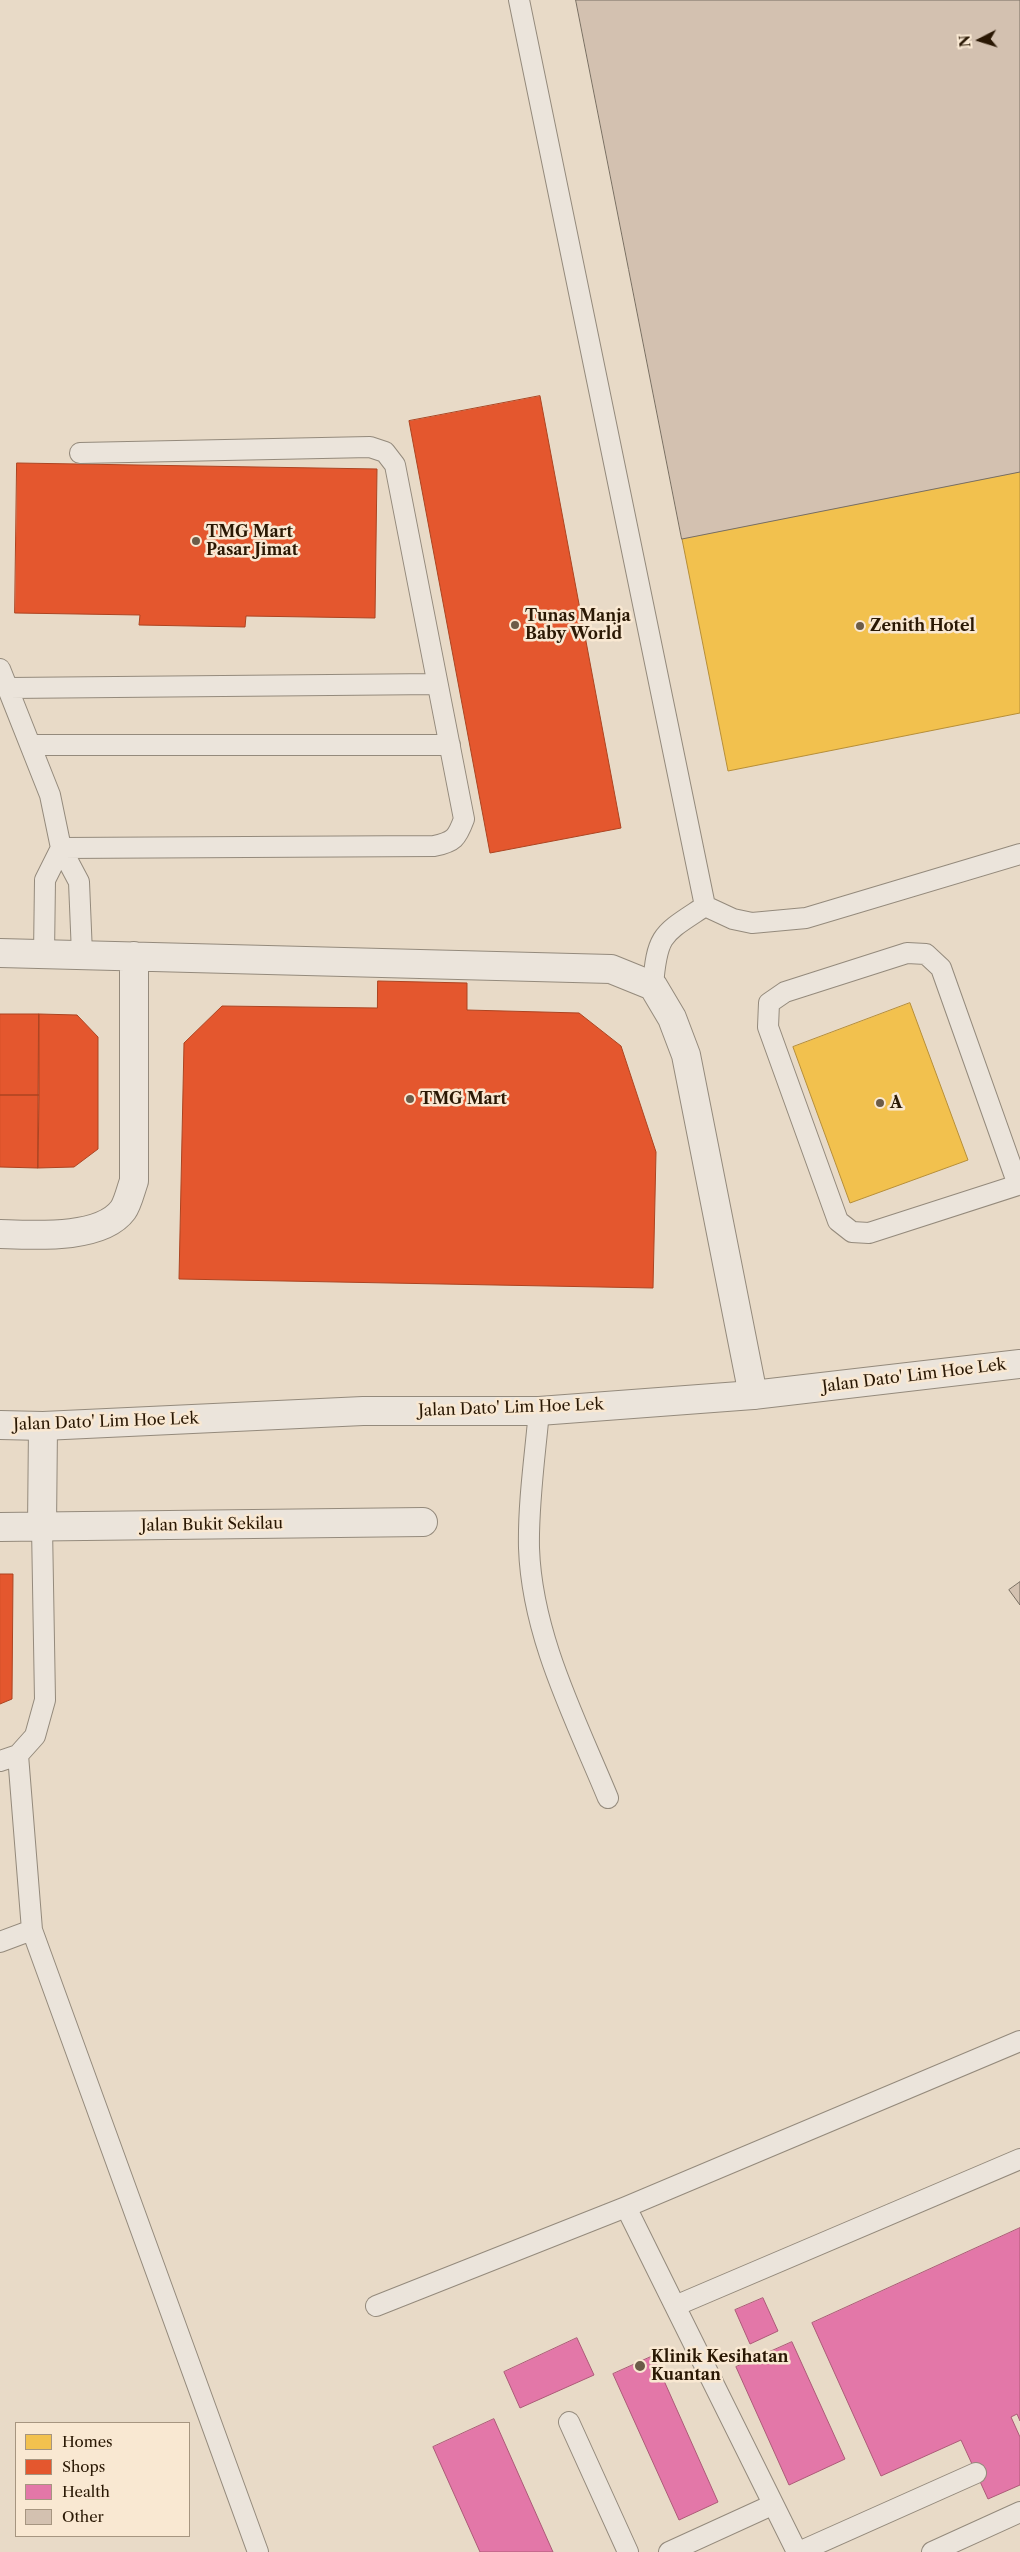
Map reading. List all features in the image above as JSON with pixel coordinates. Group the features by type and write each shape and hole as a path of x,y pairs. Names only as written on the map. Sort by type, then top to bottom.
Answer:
{"street":[{"path":"0,953 611,969 653,986 672,1018 686,1055 752,1395"},
{"path":"0,1234 58,1235 82,1232 106,1223 123,1210 134,1181 134,956"},
{"name":"Jalan Dato' Lim Hoe Lek","path":"0,1425 43,1426 363,1411 538,1411 752,1395 1020,1364"},
{"path":"42,1528 43,1426"},
{"name":"Jalan Bukit Sekilau","path":"0,1527 423,1522"}],"lane":[{"path":"518,0 705,906"},
{"path":"61,848 434,846 449,843 459,834 464,819 395,465 385,452 370,447 80,453"},
{"path":"0,670 32,745 50,795 61,848 79,882 82,954"},
{"path":"9,688 437,684"},
{"path":"32,745 450,745"},
{"path":"44,954 44,880 61,848"},
{"path":"705,906 733,919 752,923 806,918 1020,854"},
{"path":"44,880 79,882"},
{"path":"653,986 656,954 667,932 705,906"},
{"path":"907,953 926,954 941,968 1019,1184 869,1233 852,1232 838,1221 831,1202 768,1027 769,1003 785,992 897,956 907,953"},
{"path":"538,1411 529,1548 534,1592 554,1668 608,1798"},
{"path":"42,1528 45,1700 35,1736 9,1758 32,1930 258,2552"},
{"path":"0,1942 32,1930"},
{"path":"376,2306 626,2207 1020,2041"},
{"path":"674,2306 1020,2159"},
{"path":"626,2207 772,2505 798,2552 976,2473"},
{"path":"569,2422 628,2552"},
{"path":"670,2552 772,2505"},
{"path":"932,2552 1020,2512"}],"building: Homes":[{"name":"Zenith Hotel","path":"1020,472 1020,713 728,771 682,539"},
{"name":"A","path":"910,1003 968,1160 850,1203 793,1047"}],"building: Shops":[{"name":"Tunas Manja Baby World","path":"540,396 621,828 490,853 409,421"},
{"name":"TMG Mart Pasar Jimat","path":"17,463 377,469 375,618 246,616 245,627 139,625 140,615 15,613"},
{"name":"TMG Mart","path":"378,981 467,983 467,1010 579,1013 621,1046 656,1152 653,1288 179,1279 184,1043 222,1006 377,1008"},
{"path":"0,1014 39,1014 39,1095 0,1095"},
{"path":"39,1014 77,1015 98,1037 98,1149 74,1167 38,1168"},
{"path":"0,1095 39,1095 38,1168 0,1167"},
{"path":"0,1574 13,1574 12,1699 0,1704"}],"building: Health":[{"path":"1020,2228 1020,2421 1017,2414 1011,2417 1020,2437 1020,2485 988,2499 961,2440 881,2476 812,2323"},
{"path":"763,2298 778,2331 750,2344 735,2310"},
{"path":"577,2338 594,2375 520,2408 504,2372"},
{"path":"792,2342 845,2459 789,2485 736,2367"},
{"path":"653,2356 718,2502 679,2520 613,2374"},
{"path":"494,2419 553,2552 480,2552 433,2447"}],"building: Other":[{"path":"576,0 1020,0 1020,472 682,539"},
{"path":"1020,1582 1020,1605 1009,1590"}],"place":[{"name":"TMG Mart Pasar Jimat","path":"196,541"},
{"name":"Tunas Manja Baby World","path":"515,625"},
{"name":"Zenith Hotel","path":"860,626"},
{"name":"TMG Mart","path":"410,1099"},
{"name":"A","path":"880,1103"},
{"name":"Klinik Kesihatan Kuantan","path":"640,2366"}]}
